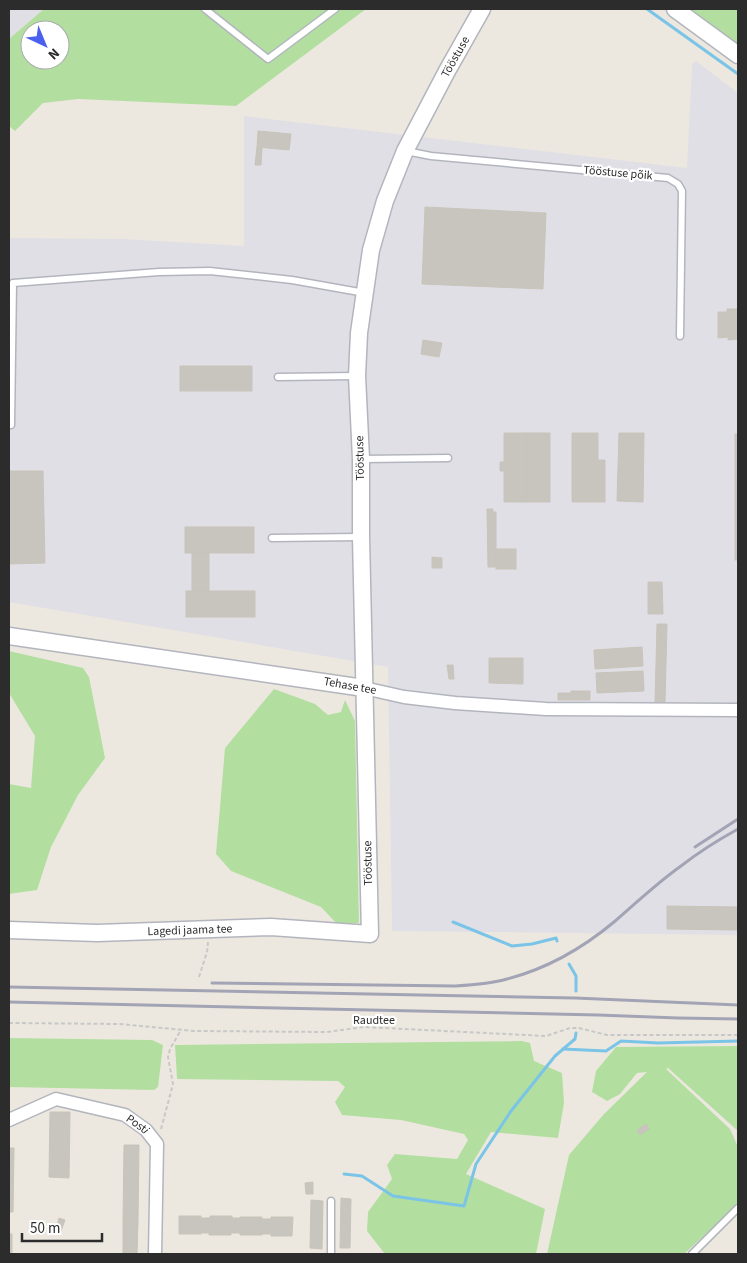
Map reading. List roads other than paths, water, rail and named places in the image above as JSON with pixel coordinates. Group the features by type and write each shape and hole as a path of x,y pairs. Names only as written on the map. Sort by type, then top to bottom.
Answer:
{"street":[{"name":"Tööstuse","path":"370,934 361,459 357,376 359,333 371,250 385,201 405,151 482,9"},
{"path":"675,9 738,55"},
{"name":"Tehase tee","path":"9,636 364,688 404,697 456,703 546,709 738,710"},
{"name":"Lagedi jaama tee","path":"9,930 97,933 271,927 370,934"},
{"name":"Posti","path":"9,1120 56,1099 125,1115 146,1130 157,1144 155,1254"}],"lane":[{"path":"205,9 268,59 335,9"},
{"name":"Tööstuse põik","path":"405,151 441,157 668,178 678,184 682,191 680,336"},
{"path":"9,425 11,425 13,282 159,272 210,271 292,280 365,294"},
{"path":"278,377 357,376"},
{"path":"361,459 448,458"},
{"path":"272,538 361,537"},
{"path":"331,1201 331,1254"},
{"path":"692,1254 738,1208"}],"waterway":[{"path":"647,9 738,74"},
{"path":"453,922 512,946 532,944 556,938 557,941"},
{"path":"569,964 576,976 576,991"},
{"path":"344,1174 362,1176 393,1196 464,1206 476,1164 511,1111 555,1056 575,1039 576,1033"},
{"path":"563,1049 606,1051 621,1041 658,1043 738,1041"}],"railway":[{"path":"695,847 738,819"},
{"path":"212,983 455,986 488,983 522,975 564,956 590,940 672,873 702,851 738,829"},
{"path":"9,987 575,998 738,1005"},
{"path":"9,1002 738,1019"}]}
